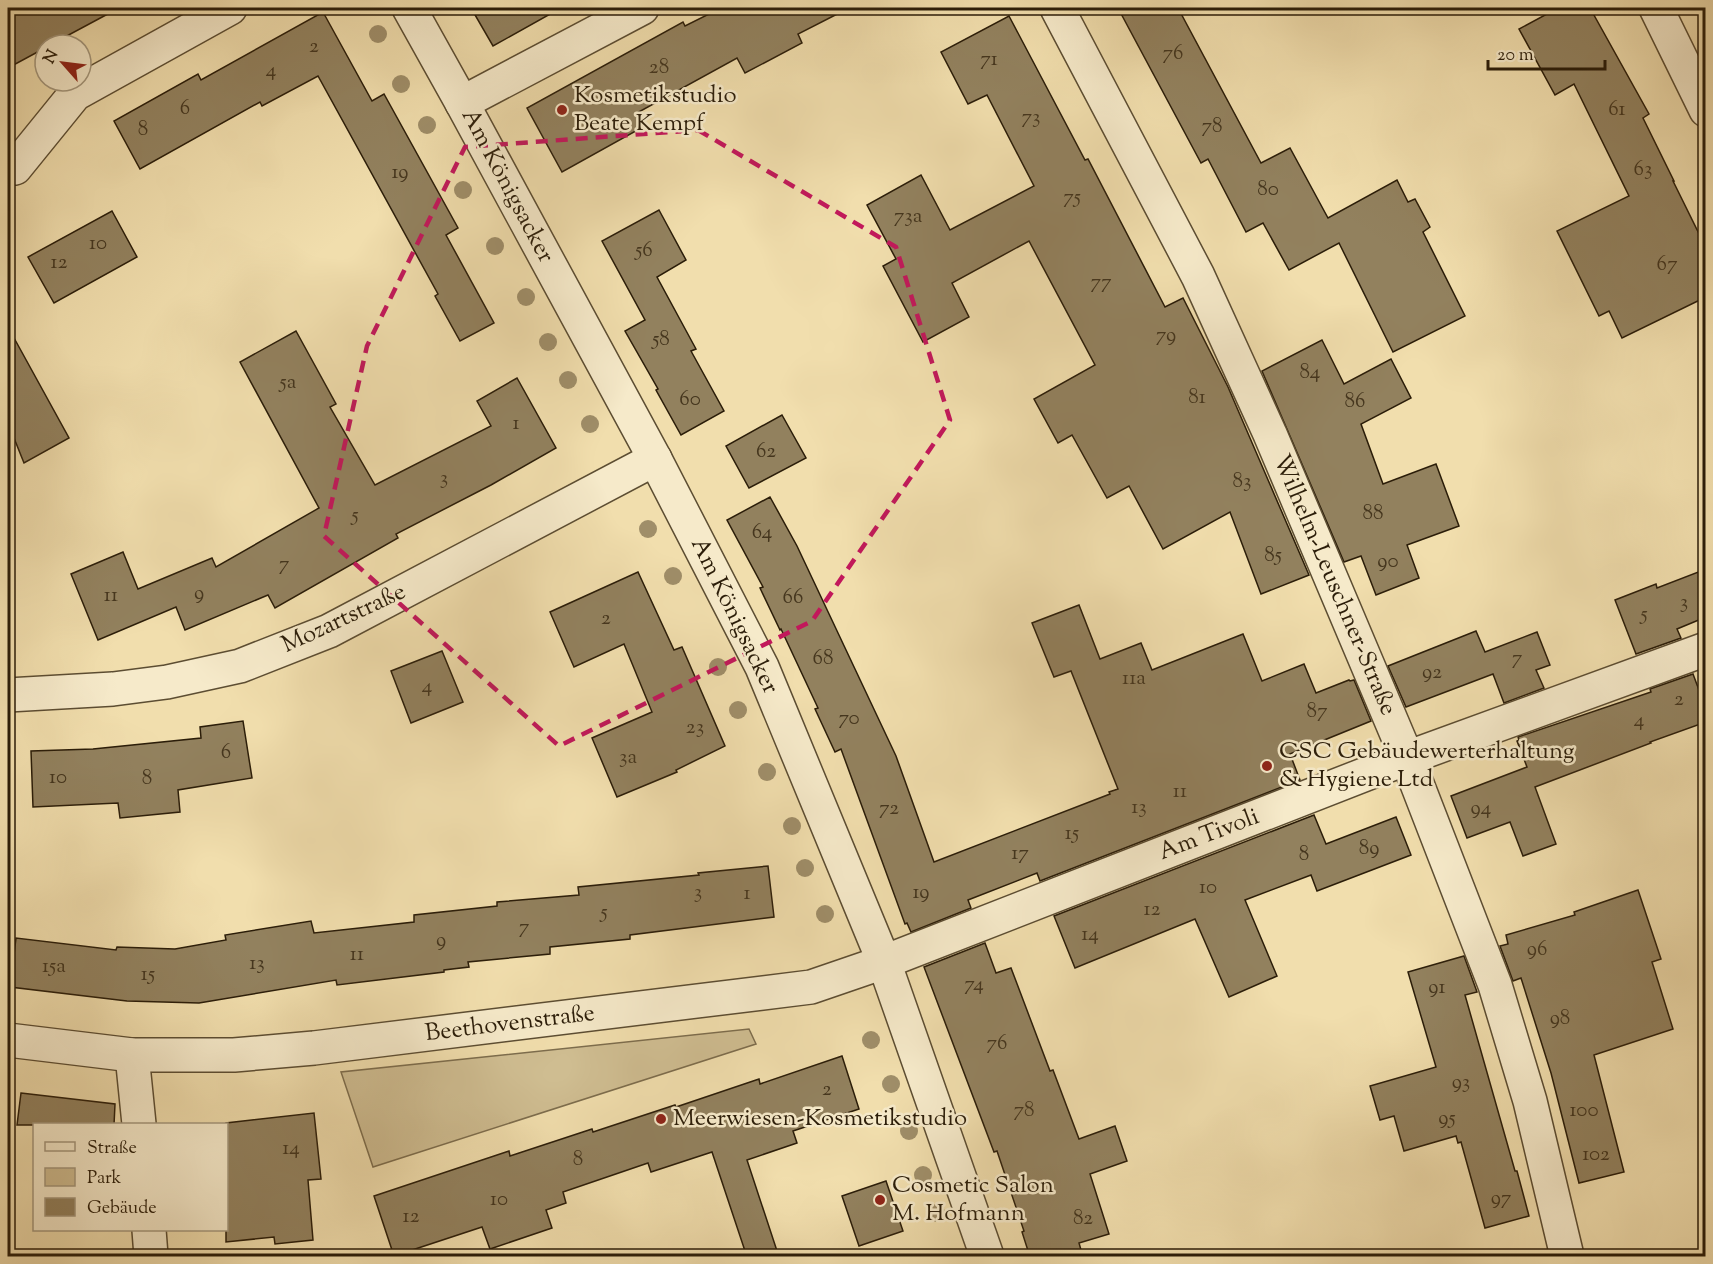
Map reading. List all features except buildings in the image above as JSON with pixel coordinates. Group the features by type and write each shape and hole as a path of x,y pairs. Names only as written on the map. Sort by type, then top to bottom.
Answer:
{"street":[{"path":"15,168 75,94 230,8"},
{"name":"Am Königsacker","path":"409,8 655,459 762,667 884,962 987,1257"},
{"path":"462,103 642,8"},
{"name":"Wilhelm-Leuschner-Straße","path":"1057,8 1198,276 1270,434 1407,758 1495,985 1530,1101 1567,1257"},
{"path":"1656,8 1706,110"},
{"name":"Mozartstraße","path":"8,695 113,689 167,682 240,666 329,631 655,459"},
{"name":"Am Tivoli","path":"884,962 1407,758 1706,649"},
{"name":"Beethovenstraße","path":"8,1040 132,1055 234,1055 303,1049 811,987 884,962"},
{"path":"132,1055 138,1123"},
{"path":"149,1231 151,1257"}],"highlighted area":[{"path":"698,130 896,247 950,420 812,621 559,746 324,536 367,346 465,147"}],"green space":[{"path":"749,1029 756,1044 373,1167 341,1072"}],"place":[{"name":"Kosmetikstudio Beate Kempf","path":"562,110"},
{"name":"CSC Gebäudewerterhaltung & Hygiene Ltd","path":"1267,766"},
{"name":"Meerwiesen-Kosmetikstudio","path":"661,1119"},
{"name":"Cosmetic Salon M. Hofmann","path":"880,1200"}]}
